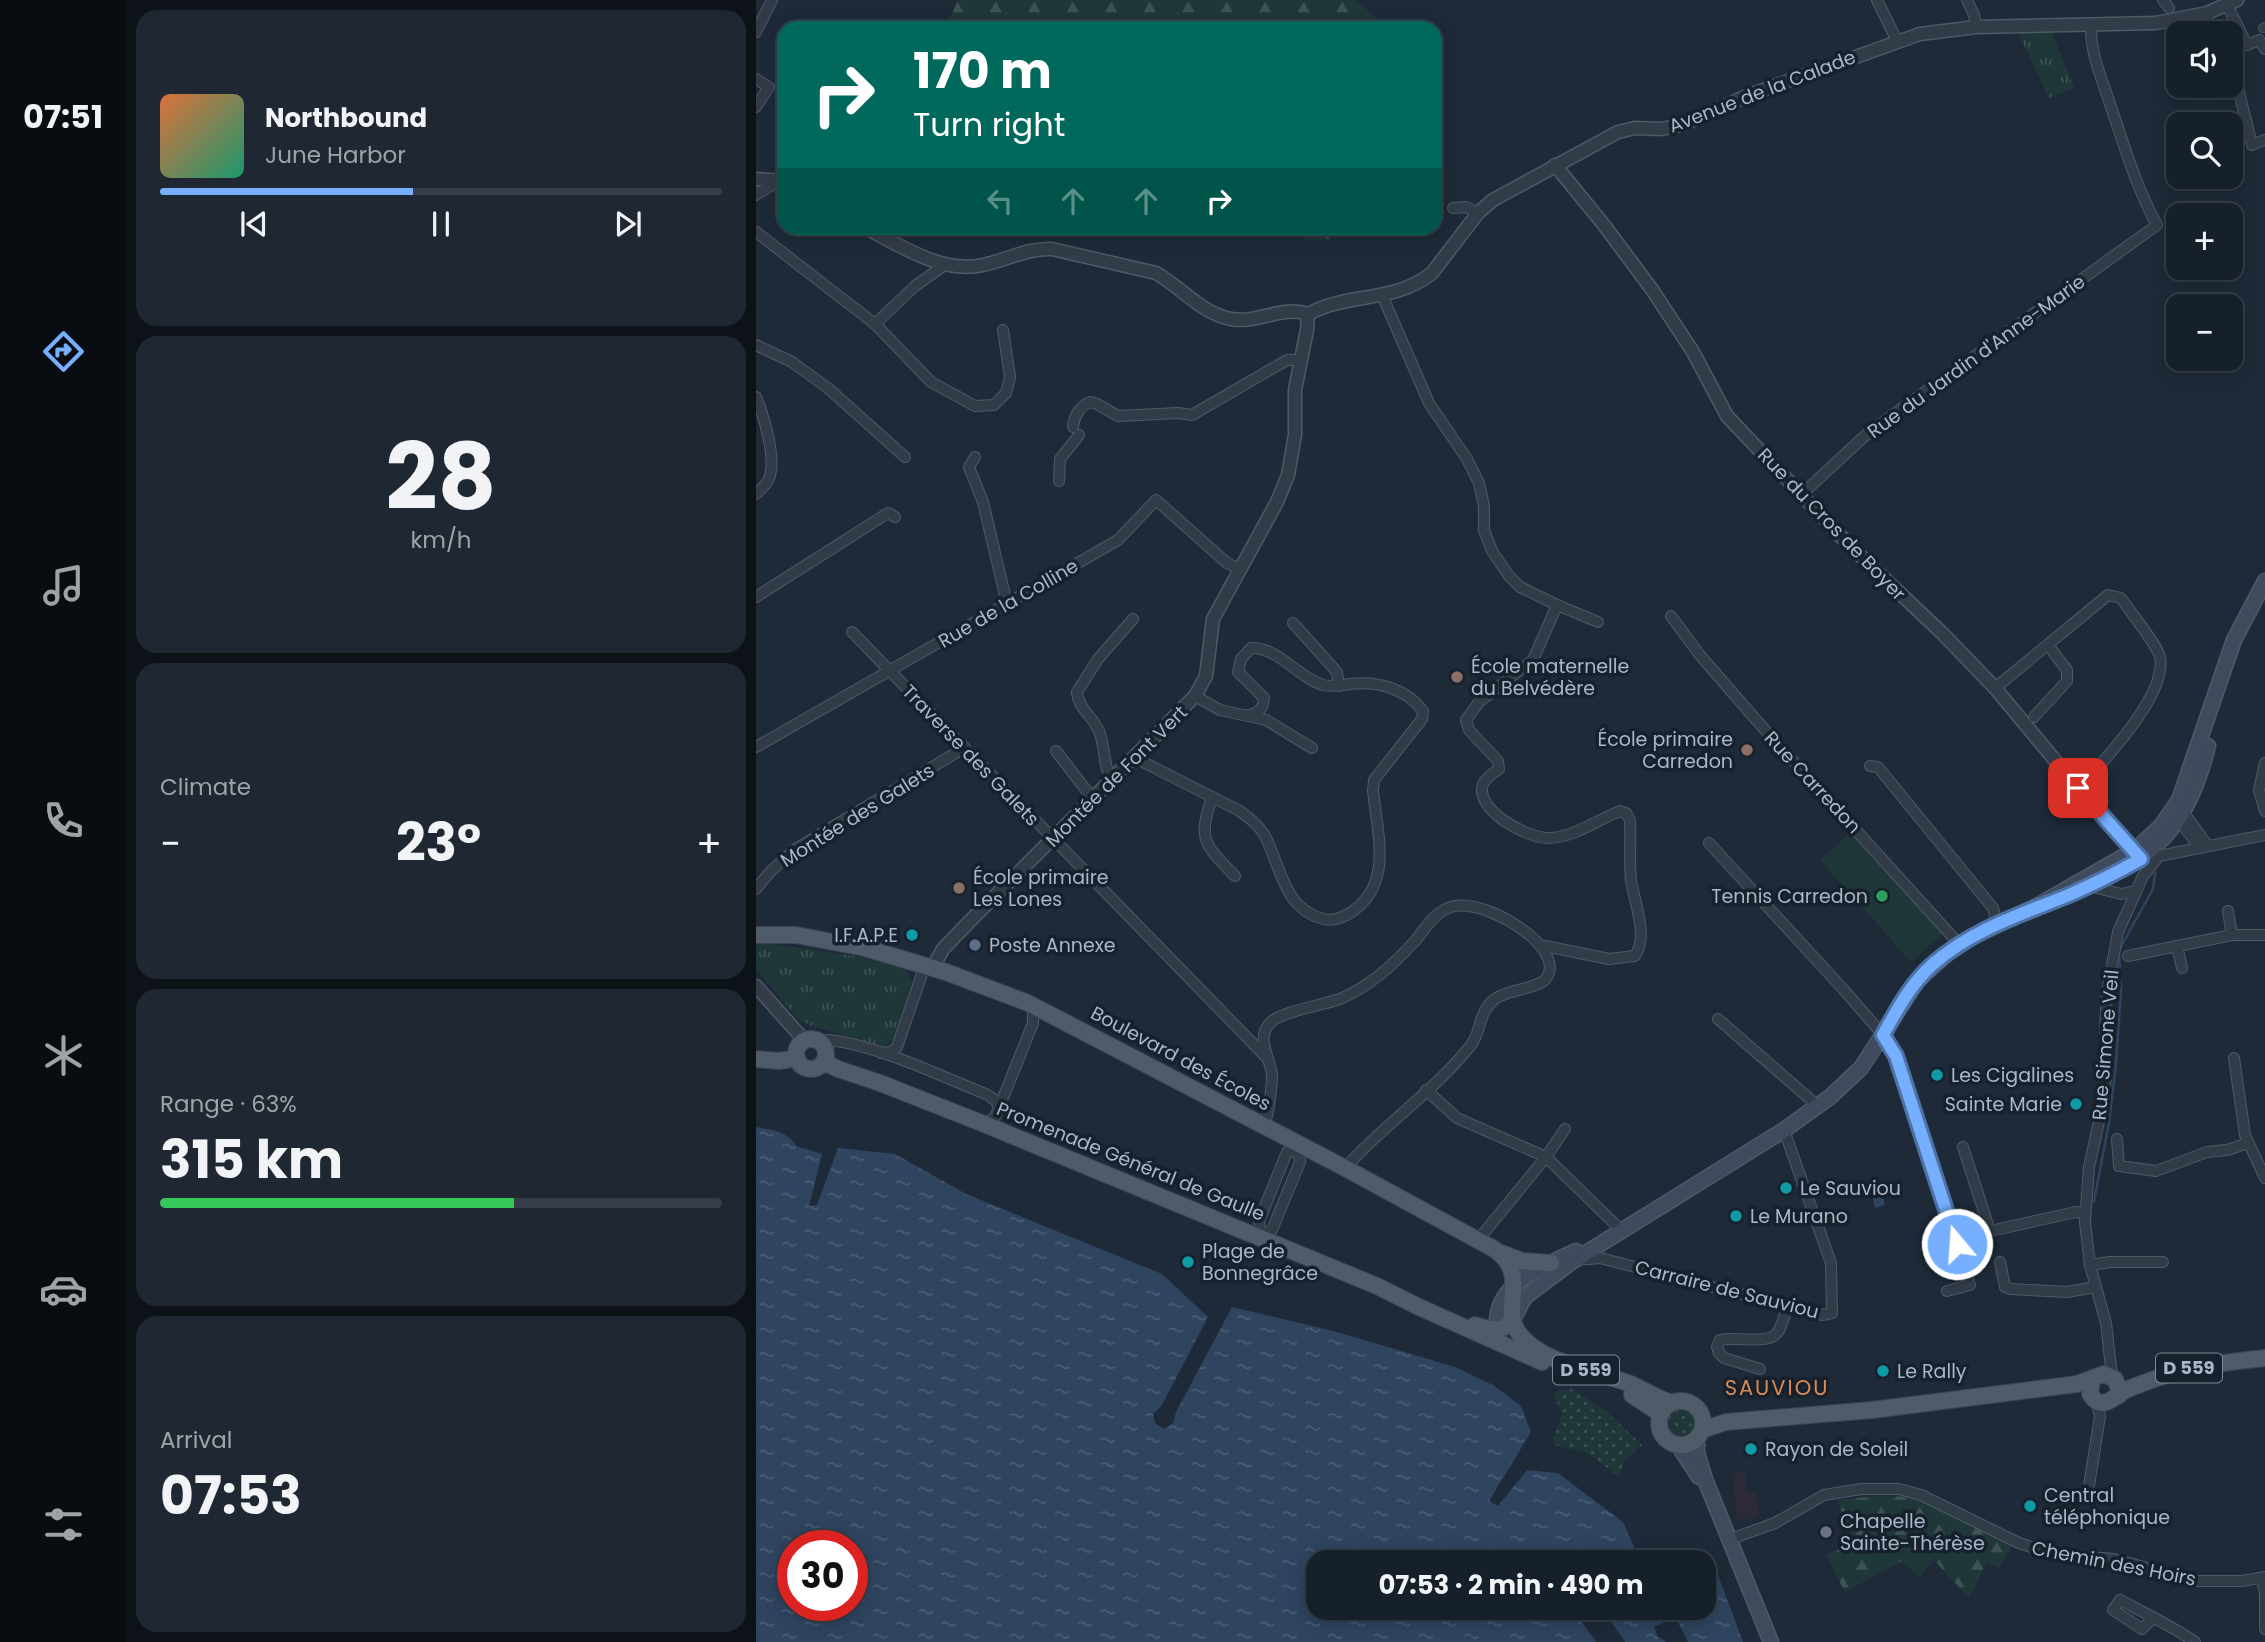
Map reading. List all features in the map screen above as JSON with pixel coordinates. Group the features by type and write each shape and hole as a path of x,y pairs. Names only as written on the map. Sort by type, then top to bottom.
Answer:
{"main road":[{"path":"2035,906 2089,886 2163,839 2199,778 2226,666 2239,630 2265,581"},
{"path":"1499,1337 1502,1303 1514,1283 1635,1222 1818,1106 1860,1068 1903,999 1931,966 1960,945 2002,922 2138,854 2161,826 2180,812"},
{"name":"Boulevard des Écoles","path":"756,935 796,935 865,948 929,966 1033,1005 1264,1126 1296,1147 1345,1168 1501,1253 1522,1261 1551,1263"},
{"path":"814,1038 823,1043 827,1054 821,1066 811,1069 802,1066 796,1050 804,1040 814,1038"},
{"path":"756,1059 779,1061 797,1058"},
{"name":"Promenade Général de Gaulle","path":"824,1062 984,1124 1261,1237 1377,1286 1419,1307 1486,1329 1499,1337"},
{"path":"1499,1337 1525,1297 1573,1261 1600,1251 1635,1222"},
{"path":"1501,1253 1511,1270 1514,1283 1513,1319"},
{"name":"D 559","path":"1513,1319 1518,1332 1539,1350 1570,1365 1633,1385 1666,1409"},
{"name":"D 559","path":"1499,1337 1568,1374 1666,1409"},
{"name":"D 559","path":"1700,1434 1726,1422 1969,1399 2077,1392 2104,1393 2131,1378 2201,1361 2265,1355"},
{"path":"1700,1434 1688,1444 1678,1445 1668,1441 1661,1432 1666,1409 1683,1401 1698,1409 1703,1421 1697,1453 1728,1540 1771,1642"},
{"name":"D 559","path":"1698,1409 1714,1413 1740,1411 1825,1414"},
{"path":"1678,1445 1716,1509"}],"street":[{"path":"756,32 772,0"},
{"path":"1877,0 1897,41"},
{"path":"1966,0 1974,15 1976,27"},
{"path":"2232,3 2247,45 2259,40 2265,49"},
{"name":"Avenue de la Calade","path":"880,235 946,264 982,266 1038,249 1052,249 1140,268 1170,281 1200,306 1216,315 1234,320 1253,320 1292,310 1308,314 1334,302 1382,295 1423,281 1478,213 1493,200 1618,132 1635,128 1661,130 1682,125 1749,95 1920,34 1976,27 2157,23 2207,13 2232,3"},
{"path":"2207,13 2208,21"},
{"name":"Rue du Jardin d'Anne-Marie","path":"1801,495 1869,432 2157,225 2138,184 2108,99 2092,48 2091,26"},
{"path":"756,79 769,87 756,107"},
{"path":"2240,98 2252,145 2264,140"},
{"name":"Rue du Cros de Boyer","path":"1555,165 1604,225 1656,296 1693,352 1727,416 1850,546 1995,688 2102,816 2138,854"},
{"path":"756,179 777,180"},
{"path":"756,195 777,183"},
{"path":"1453,208 1466,207 1478,213"},
{"path":"756,232 875,324 931,382 975,406 993,405 1006,393 1010,377 1003,330"},
{"path":"875,324 915,286 946,264"},
{"path":"1382,295 1429,403 1479,483 1484,506 1484,530 1492,551 1520,587 1598,622"},
{"name":"Montée de Font Vert","path":"881,1053 891,1052 897,1047 929,966 943,949 1195,696 1206,676 1213,619 1277,502 1288,475 1294,449 1294,401 1308,314"},
{"path":"758,348 792,362 829,389 905,457"},
{"path":"1059,481 1060,459 1076,431 1074,420 1080,409 1090,402 1118,416 1196,414 1287,360 1300,360"},
{"path":"756,397 769,445 771,472 767,483 756,494"},
{"path":"975,457 969,467 983,502 1007,604"},
{"name":"Rue de la Colline","path":"756,747 1118,540 1156,500 1227,562 1239,569"},
{"path":"756,597 888,513 895,517"},
{"path":"1995,688 2108,596 2121,598 2160,656 2159,675 2138,720 2087,780"},
{"path":"1540,945 1609,959 1635,956 1640,948 1641,938 1632,880 1630,820 1626,813 1620,811 1559,837 1546,838 1529,835 1497,816 1482,790 1484,780 1499,769 1498,761 1469,730 1466,720 1479,702 1533,660 1557,605"},
{"name":"Rue Carredon","path":"1671,616 1699,654 1756,721 1960,945"},
{"path":"1112,780 1104,762 1102,741 1097,727 1080,704 1077,692 1098,659 1133,619"},
{"path":"1293,623 1338,672 1339,686"},
{"name":"Traverse des Galets","path":"852,632 1268,1058"},
{"path":"2034,717 2067,681 2067,670 2048,645"},
{"path":"1135,758 1238,810 1253,821 1264,835 1288,893 1311,916 1330,921 1347,915 1358,907 1378,879 1380,864 1374,780 1422,719 1423,711 1409,696 1392,687 1352,684 1326,686 1261,648 1251,649 1241,659 1238,673 1264,698 1263,707 1257,713 1240,716 1220,710 1195,696"},
{"path":"1248,715 1279,727 1312,748"},
{"name":"Montée des Galets","path":"758,886 794,850 964,748"},
{"path":"1056,751 1093,799"},
{"path":"2265,763 2259,790 2265,811"},
{"path":"1870,766 1878,767 1993,908 1999,911 2002,922"},
{"path":"1212,797 1203,828 1206,840 1210,850 1235,876"},
{"path":"2180,812 2204,846"},
{"name":"Rue Simone Veil","path":"2089,1486 2104,1393 2106,1323 2090,1265 2085,1213 2089,1167 2105,1089 2107,992 2118,932 2135,891 2150,864 2159,856 2265,835"},
{"path":"1709,843 1883,1035 1896,1056 1970,1285 1947,1291"},
{"path":"2089,886 2121,894 2135,891"},
{"path":"1264,1126 1272,1076 1263,1041 1270,1022 1340,999 1368,985 1400,956 1433,918 1447,908 1477,908 1515,923 1540,945 1548,957 1550,965 1547,979 1541,984 1508,991 1493,1000 1482,1014 1474,1041 1459,1059 1372,1139 1345,1168"},
{"path":"2228,911 2232,935"},
{"path":"2127,956 2232,935 2265,935"},
{"path":"2178,946 2182,968"},
{"path":"756,986 804,1040"},
{"path":"984,1124 995,1117 999,1108 1033,1023 1033,1005"},
{"path":"1718,1019 1818,1106"},
{"path":"823,1043 826,1040 844,1042 881,1053 988,1095 996,1101 999,1108"},
{"path":"2234,1058 2248,1143 2265,1178"},
{"path":"1426,1090 1457,1118 1546,1157 1620,1229"},
{"path":"1478,1240 1546,1157 1565,1129"},
{"name":"Carraire de Sauviou","path":"1600,1251 1788,1306 1822,1315 1832,1313 1831,1263 1784,1130"},
{"path":"2116,1139 2119,1166 2156,1171 2207,1152 2227,1150 2248,1143"},
{"path":"1296,1147 1300,1162 1272,1230 1261,1237 1259,1221 1287,1152 1296,1147"},
{"path":"1963,1147 1990,1231 2077,1212 2085,1213"},
{"path":"2000,1262 2005,1287 2011,1289 2067,1292 2095,1287"},
{"path":"2090,1265 2110,1262 2164,1262"},
{"path":"1760,1369 1724,1358 1718,1353 1720,1340 1773,1337 1779,1331 1788,1306"},
{"name":"Chemin des Hoirs","path":"1728,1540 1775,1523 1824,1495 1861,1489 1899,1489 1921,1495 2019,1543 2053,1554 2114,1559 2196,1581 2264,1578 2265,1629"},
{"path":"2153,1618 2195,1642"}],"shaded area":[{"path":"1745,1471 1747,1492 1756,1492 1759,1518 1737,1520 1732,1473"}],"green space":[{"path":"958,0 1356,0 1379,21 949,21"},
{"path":"2051,30 2074,88 2049,98 2018,32"},
{"path":"1303,235 1330,235 1331,239 1305,241"},
{"name":"Tennis Carredon","path":"1852,831 1944,932 1911,962 1820,860"},
{"path":"756,943 860,957 905,969 912,983 894,1039 881,1046 812,1026 798,1019 756,969"},
{"path":"1571,1389 1607,1412 1642,1445 1625,1460 1619,1477 1589,1454 1556,1445 1553,1440 1562,1414 1554,1395 1557,1391"},
{"path":"1682,1410 1692,1414 1696,1424 1692,1434 1682,1438 1672,1434 1668,1424 1672,1414"},
{"path":"1879,1496 1915,1497 2013,1544 1999,1568 1987,1562 1969,1598 1934,1560 1919,1577 1902,1561 1845,1592 1826,1555 1853,1541 1837,1500"}],"water":[{"path":"756,1127 779,1132 796,1146 822,1154 809,1206 817,1205 838,1148 895,1154 966,1194 1162,1274 1208,1317 1162,1405 1153,1414 1155,1423 1164,1429 1173,1423 1176,1412 1232,1307 1337,1332 1455,1367 1493,1385 1521,1406 1531,1432 1489,1501 1498,1506 1527,1470 1558,1473 1623,1522 1636,1550 1306,1550 1306,1620 1716,1620 1716,1570 1743,1642 1688,1642 1678,1622 1667,1621 1654,1627 1658,1637 1667,1642 756,1642"},
{"path":"1880,1185 1885,1205 1875,1208 1870,1188"}],"pier":[{"path":"1581,1620 1610,1620 1625,1642 1596,1642"}],"waterway":[{"path":"2094,1201 2109,1123 2116,1063 2121,991 2119,950 2153,889 2155,873"}],"place":[{"name":"École maternelle du Belvédère","path":"1457,677"},
{"name":"École primaire Carredon","path":"1747,750"},
{"name":"École primaire Les Lones","path":"959,888"},
{"name":"Tennis Carredon","path":"1882,896"},
{"name":"I.F.A.P.E","path":"912,935"},
{"name":"Poste Annexe","path":"975,945"},
{"name":"Les Cigalines","path":"1937,1075"},
{"name":"Sainte Marie","path":"2076,1104"},
{"name":"Le Sauviou","path":"1786,1188"},
{"name":"Le Murano","path":"1736,1216"},
{"name":"Plage de Bonnegrâce","path":"1188,1262"},
{"name":"Le Rally","path":"1883,1371"},
{"name":"Rayon de Soleil","path":"1751,1449"},
{"name":"Central téléphonique","path":"2030,1506"},
{"name":"Chapelle Sainte-Thérèse","path":"1826,1532"}],"district":[{"name":"SAUVIOU","path":"1777,1388"}],"route":[{"path":"1957,1244 1896,1056 1883,1035 1903,999 1918,980 1947,954 2006,920 2089,886 2141,859 2078,788"}]}
